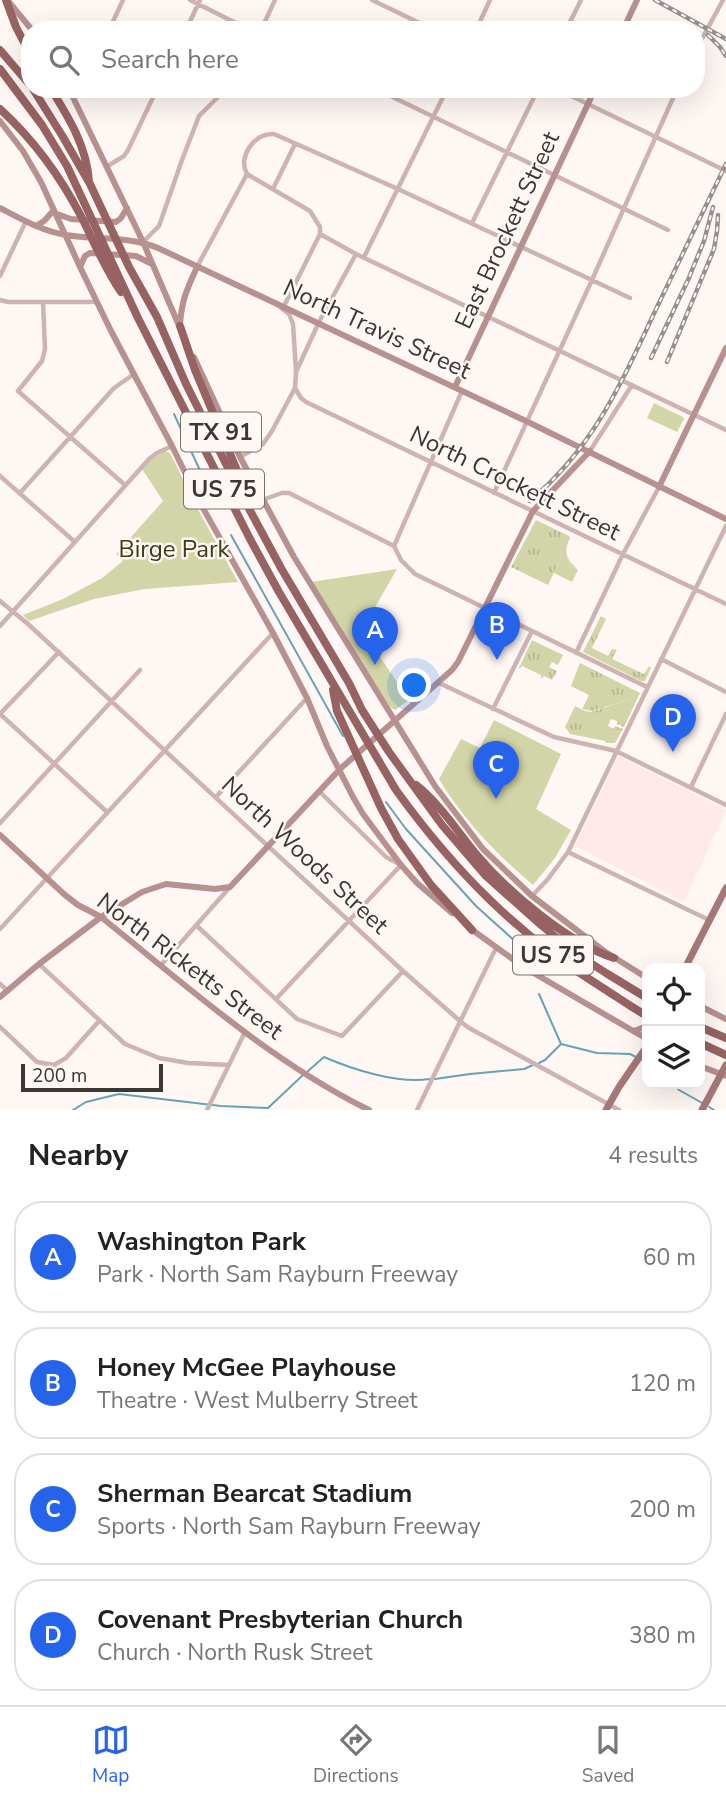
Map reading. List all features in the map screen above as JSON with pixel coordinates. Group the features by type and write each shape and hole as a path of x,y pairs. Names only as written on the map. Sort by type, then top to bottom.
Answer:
{"highway":[{"path":"7,0 21,36"},
{"name":"US 75","path":"0,50 21,75"},
{"name":"US 75","path":"0,69 21,97"},
{"name":"US 75","path":"22,98 67,166 84,212 106,259 250,539 377,760 414,816 475,887 532,939 564,963 642,1013"},
{"name":"US 75","path":"38,98 90,184 129,267 157,317 186,384 264,537 362,710 389,752 457,844 485,875 575,953 642,995"},
{"path":"57,98 70,119 88,163 90,184"},
{"path":"0,109 24,132 84,212"},
{"name":"TX 91","path":"180,326 195,370 264,537"},
{"path":"331,680 337,711 398,839 414,863 472,930"},
{"path":"407,778 430,796 478,857 512,891 584,946 614,958"},
{"path":"705,1029 726,1038"},
{"path":"705,1046 726,1055"}],"main road":[{"path":"7,0 24,21"},
{"path":"627,21 637,0"},
{"path":"73,98 262,500 435,786 483,849 532,896 614,958 642,975"},
{"name":"East Brockett Street","path":"455,387 591,98"},
{"path":"0,121 33,167 97,302 199,501 307,698 327,746 363,814 401,866 472,930 552,985 642,1036"},
{"name":"North Travis Street","path":"0,208 36,226 65,235 143,242 462,390 726,519"},
{"path":"55,212 71,219 116,222 127,208"},
{"path":"36,226 55,212"},
{"path":"80,267 85,256 90,253 136,256 152,264"},
{"path":"180,326 181,303 197,267"},
{"path":"659,487 726,348"},
{"path":"0,997 101,917 142,892 166,884 215,889 230,887 340,770 439,683 458,662 533,511 590,452"},
{"name":"North Ricketts Street","path":"0,835 78,905 101,917 245,1032 295,1068 369,1110"},
{"path":"688,963 726,888"},
{"path":"705,1008 726,1019"},
{"path":"634,1031 642,1028"},
{"path":"607,1107 642,1053"},
{"path":"702,1110 724,1075 726,1065"},
{"path":"705,1068 724,1075"}],"street":[{"path":"113,21 123,0"},
{"path":"190,0 199,2 234,21"},
{"path":"265,21 275,0"},
{"path":"372,0 415,21"},
{"path":"480,21 491,0"},
{"path":"570,21 580,0"},
{"path":"705,33 723,0"},
{"path":"190,21 199,2"},
{"path":"106,167 124,156 153,98"},
{"path":"143,242 159,226 199,116 217,98"},
{"path":"395,98 668,230"},
{"path":"364,257 442,98"},
{"path":"472,223 533,98"},
{"path":"576,98 726,171"},
{"path":"494,493 673,98"},
{"path":"284,306 320,234 320,228 310,211 247,174 243,168 243,160 249,148 260,135 267,133 398,188 630,298"},
{"path":"273,189 295,144"},
{"path":"197,267 247,174"},
{"path":"0,276 26,221"},
{"path":"320,234 356,254 726,430"},
{"path":"296,372 318,322 356,254"},
{"path":"0,300 97,302"},
{"path":"240,457 264,444 295,387 293,324 289,314 272,301"},
{"path":"43,302 45,341 42,361 18,391 125,485"},
{"path":"20,493 114,388 135,374"},
{"path":"590,452 632,385"},
{"name":"North Crockett Street","path":"295,387 306,402 726,604"},
{"path":"394,546 462,390"},
{"path":"0,626 149,459 172,446"},
{"path":"0,476 75,542"},
{"path":"576,653 623,554 659,487"},
{"path":"262,500 282,493 289,494 394,546 401,561 415,574 647,687"},
{"path":"532,896 568,852 726,526"},
{"name":"North Woods Street","path":"0,601 59,652 460,1021 607,1107 619,1110"},
{"path":"493,709 532,631"},
{"path":"0,929 273,633"},
{"path":"59,652 0,714 107,812"},
{"path":"661,659 726,692"},
{"path":"0,822 140,670"},
{"path":"439,683 554,737 616,751 726,805"},
{"path":"216,797 307,698"},
{"path":"691,787 726,714"},
{"path":"276,999 401,866 386,856 319,791"},
{"path":"568,852 710,920"},
{"path":"161,965 230,887"},
{"path":"197,926 298,1019 342,1036 403,971"},
{"path":"418,1110 496,948"},
{"path":"39,964 125,1044 159,1058 229,1065"},
{"path":"0,984 8,991"},
{"path":"0,1027 37,1062 54,1065 66,1058 99,1021"},
{"path":"206,1110 245,1032"}],"shaded area":[{"path":"618,756 726,810 684,902 575,846"}],"green space":[{"path":"654,403 683,417 677,432 647,418"},
{"name":"Birge Park","path":"165,451 170,453 238,582 145,589 94,599 29,621 23,615 63,599 102,578 123,561 116,554 163,501 142,469"},
{"path":"536,520 569,536 567,555 578,569 562,556 548,585 511,567"},
{"path":"562,556 578,570 572,582 554,573"},
{"path":"397,569 362,630 409,700 395,710 390,707 311,582"},
{"path":"601,616 606,619 592,648 608,656 612,649 617,650 612,659 644,674 649,666 651,668 645,681 583,652"},
{"path":"532,640 563,655 558,665 552,662 549,667 557,671 552,680 544,676 541,679 541,675 522,666 519,668"},
{"path":"580,663 640,693 624,727 611,719 608,726 623,729 615,743 570,734 565,727 575,706 585,711 591,712 636,697 592,711 582,709 589,695 571,686"},
{"path":"494,720 561,754 536,809 571,830 555,858 533,885 481,836 439,779 461,739 480,748"}],"waterway":[{"path":"174,414 203,477"},
{"path":"231,535 343,736"},
{"path":"386,802 406,829 476,906 526,951"},
{"path":"539,994 561,1044"},
{"path":"539,1063 561,1044 597,1053 630,1054 636,1057"},
{"path":"308,1071 324,1057 376,1075 404,1080 430,1079"},
{"path":"435,1079 524,1069 533,1065"},
{"path":"73,1110 86,1102 119,1094 221,1106 268,1108 303,1075"},
{"path":"678,1089 704,1104"},
{"path":"709,1107 714,1110"}],"railway":[{"path":"655,0 693,21"},
{"path":"705,27 726,39"},
{"path":"708,35 726,56"},
{"path":"530,501 573,457 619,386 726,164"},
{"path":"651,358 688,280 704,241 713,207"},
{"path":"667,362 714,249 718,215"}],"place":[{"name":"Honey McGee Playhouse","path":"497,660"},
{"name":"Washington Park","path":"375,665"},
{"name":"Covenant Presbyterian Church","path":"673,752"},
{"name":"Sherman Bearcat Stadium","path":"496,799"}]}
